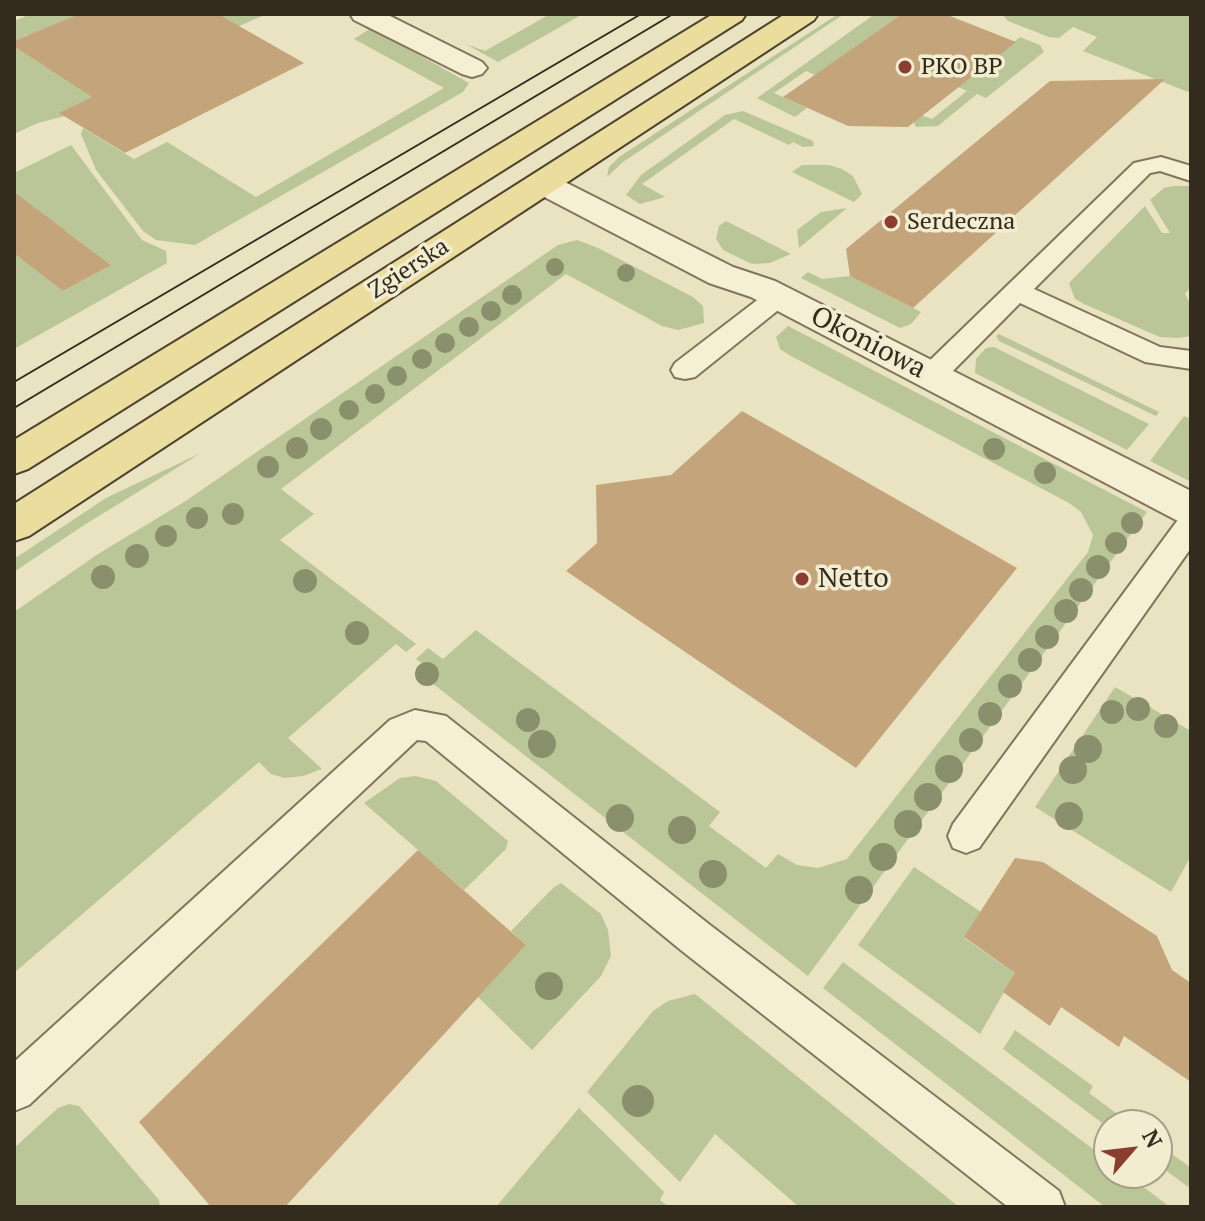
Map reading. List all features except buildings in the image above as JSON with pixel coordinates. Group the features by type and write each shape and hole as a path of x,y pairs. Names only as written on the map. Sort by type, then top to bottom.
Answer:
{"main road":[{"name":"Zgierska","path":"14,459 732,14"},
{"name":"Zgierska","path":"14,525 804,14"}],"street":[{"path":"364,14 472,68"},
{"name":"Okoniowa","path":"542,183 721,275 778,297 1191,509"}],"lane":[{"path":"932,375 1142,168 1161,164 1191,174"},
{"path":"1019,292 1155,356 1176,361 1191,360"},
{"path":"685,370 778,297"},
{"path":"966,836 1191,525"},
{"path":"14,1090 402,731 415,725 434,727 696,938 1043,1207"}],"green space":[{"path":"31,14 267,14 188,48 65,116 14,134 14,46 49,47 28,35 14,41 14,21"},
{"path":"550,14 583,14 498,62 466,44 485,51"},
{"path":"838,14 844,14 623,162 607,177 609,167 619,157"},
{"path":"875,14 902,14 815,75 806,71 774,93 807,108 795,117 757,98"},
{"path":"1002,14 1191,14 1191,93 1083,51 1097,37 1073,27 1059,38 1049,37 1008,21"},
{"path":"371,28 469,83 463,92 195,245 156,240 143,231 96,170 81,134 83,128 134,159 167,142 256,197 444,88 354,39"},
{"path":"1020,37 1040,45 1044,52 986,98 977,94 938,126 916,127 912,119 921,115 932,119 967,91 958,87"},
{"path":"743,111 813,141 814,146 803,147 793,142 789,145 734,119 642,184 665,197 640,204 626,195 641,175 725,115"},
{"path":"71,145 142,240 166,251 167,263 14,349 14,173","holes":["65,230 111,265 63,291"]},
{"path":"802,165 829,165 842,169 853,176 862,194 854,202 792,172"},
{"path":"1191,186 1191,286 1185,294 1191,305 1191,336 1178,338 1160,337 1084,304 1075,299 1069,283 1145,206 1162,233 1170,233 1150,200 1164,188"},
{"path":"847,208 799,248 797,230 821,212"},
{"path":"726,221 791,254 770,263 752,264 723,250 716,239 719,226"},
{"path":"577,240 693,297 703,306 704,323 678,330 662,326 566,274 281,489 314,514 280,540 416,644 406,652 396,644 288,738 322,769 285,778 271,774 259,762 14,973 14,612 98,554 184,502 558,245"},
{"path":"808,272 822,279 850,276 921,312 911,324 900,328 801,278"},
{"path":"788,326 1147,512 808,976 432,683 425,684 415,677 425,666 416,659 428,648 443,659 476,630 720,812 709,826 766,868 778,854 797,865 818,868 847,859 1088,552 1093,535 1081,512 1069,503 780,349 776,337"},
{"path":"999,334 1159,412 1156,416 999,341 996,336"},
{"path":"994,347 1149,424 1127,450 975,373 976,359 986,348"},
{"path":"1184,416 1191,419 1191,482 1150,461"},
{"path":"201,453 14,572 14,559 106,498"},
{"path":"1115,687 1191,731 1191,856 1171,892 1035,807"},
{"path":"415,776 436,781 508,841 506,849 464,890 364,803 400,778"},
{"path":"914,867 981,912 964,938 1015,973 980,1034 858,945"},
{"path":"561,883 601,914 608,930 611,956 601,976 532,1050 478,997 526,945 511,931"},
{"path":"843,962 1093,1149 1093,1189 1146,1189 1170,1207 1105,1207 823,988"},
{"path":"695,994 959,1207 799,1207 715,1134 680,1182 587,1092 653,1011 668,1001"},
{"path":"1015,1030 1093,1086 1089,1093 1110,1109 1093,1109 1093,1116 1003,1049"},
{"path":"69,1104 79,1106 159,1200 160,1207 14,1207 14,1148 58,1108"},
{"path":"579,1108 664,1192 660,1200 669,1207 496,1207"},
{"path":"1173,1155 1191,1168 1191,1189 1173,1176"}],"tram line":[{"path":"14,382 641,14"},
{"path":"14,408 673,14"}],"place":[{"name":"PKO BP","path":"905,67"},
{"name":"Serdeczna","path":"891,222"},
{"name":"Netto","path":"802,579"}]}
